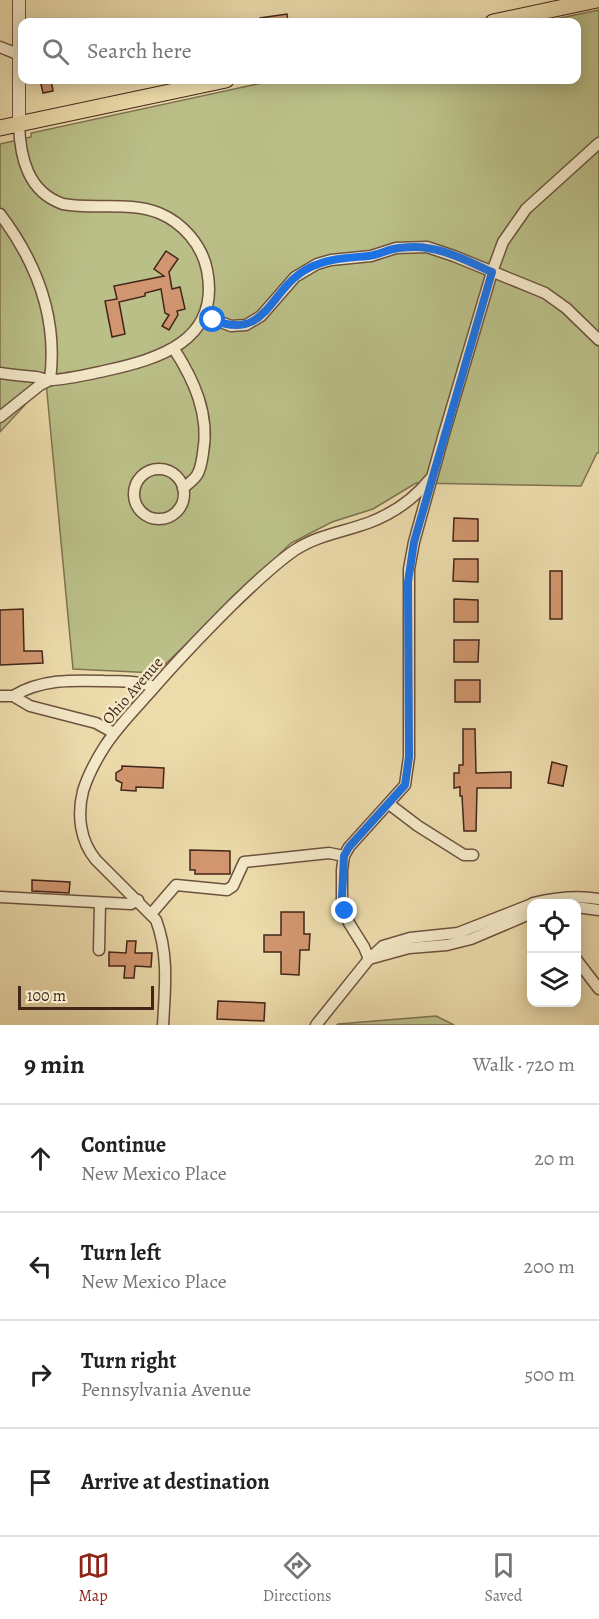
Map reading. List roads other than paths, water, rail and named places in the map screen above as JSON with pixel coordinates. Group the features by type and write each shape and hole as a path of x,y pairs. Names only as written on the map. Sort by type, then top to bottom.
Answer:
{"main road":[{"path":"512,18 591,1"},
{"path":"0,128 207,84"}],"street":[{"path":"19,0 19,18"},
{"path":"0,47 18,54"},
{"path":"0,373 50,380 141,362 174,349 189,337 205,316 209,291 206,265 196,243 183,229 158,213 144,209 69,205 57,202 35,186 26,168 20,138 20,84"},
{"path":"369,959 364,946 349,923 342,904 344,856 349,847 407,781 409,576 414,542 492,272 503,242 526,209 599,143"},
{"path":"0,214 21,243 45,295 51,331 50,380"},
{"path":"205,316 231,326 246,325 261,316 289,283 308,268 331,260 371,256 396,248 427,248 545,293 566,308 599,340"},
{"path":"174,349 188,372 202,409 205,430 200,468 196,476 183,488 182,503 173,515 158,519 147,516 138,509 134,500 134,488 139,477 155,469 173,473 183,488"},
{"path":"0,417 40,385 50,380"},
{"name":"Ohio Avenue","path":"163,1025 165,949 156,920 88,851 82,832 83,792 94,765 114,733 154,687 202,634 252,586 292,552 319,537 366,524 385,515 418,493 434,474"},
{"path":"0,696 14,696 46,683 70,679 138,682 154,687"},
{"path":"14,696 30,706 96,723 114,733"},
{"path":"389,804 418,826 464,855 473,855"},
{"path":"151,914 176,885 227,890 233,886 244,862 329,853 344,856"},
{"path":"0,897 131,904 138,900"},
{"path":"558,899 570,897 599,899"},
{"path":"99,950 100,903"},
{"path":"316,1025 369,959 383,946 394,941 458,933 527,906"},
{"path":"581,908 599,910"},
{"path":"369,959 409,948 447,945 471,939 527,915"},
{"path":"581,966 599,989"}]}
